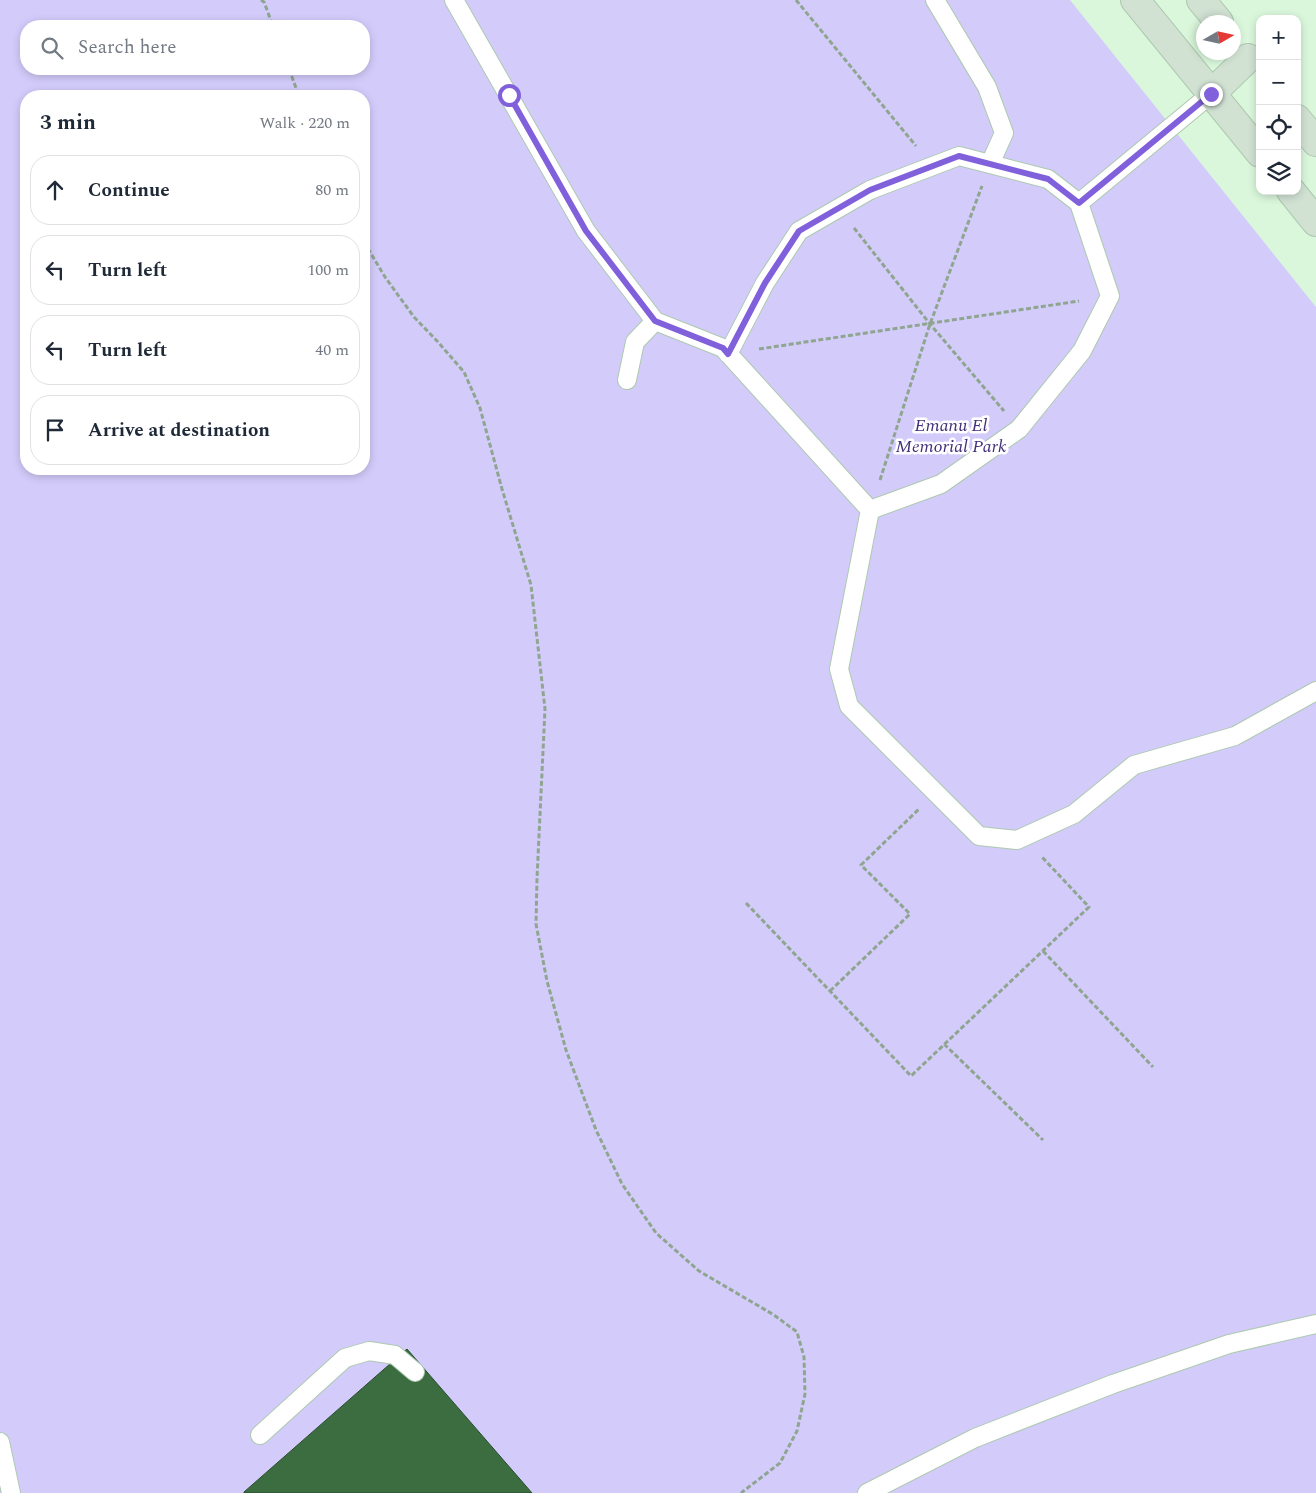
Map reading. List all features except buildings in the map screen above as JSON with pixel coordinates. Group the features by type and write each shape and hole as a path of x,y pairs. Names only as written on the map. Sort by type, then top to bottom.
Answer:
{"main road":[{"path":"1135,0 1258,150"},
{"path":"1201,0 1213,15"},
{"path":"1211,94 1247,57"},
{"path":"1301,124 1316,142"},
{"path":"1294,195 1316,222"}],"lane":[{"path":"454,0 586,231 655,321 723,348 870,510"},
{"path":"935,0 987,87 1004,133 990,164"},
{"path":"1079,203 1211,94"},
{"path":"728,354 765,283 799,231 870,190 959,156 1048,179 1079,203 1110,296 1082,351 1019,429 941,484 870,510"},
{"path":"627,380 635,342 655,321"},
{"path":"870,510 839,669 849,706 979,836 1017,840 1074,814 1134,765 1236,736 1316,692"},
{"path":"867,1493 975,1438 1114,1384 1229,1344 1316,1324"},
{"path":"260,1435 344,1358 369,1351 395,1355 425,1381"},
{"path":"0,1442 12,1493"}],"path":[{"path":"261,0 264,2 271,20"},
{"path":"796,0 932,166"},
{"path":"291,75 297,90"},
{"path":"870,510 930,324 990,164"},
{"path":"838,209 930,324 1019,429"},
{"path":"370,252 414,317 464,372 480,408 531,585 545,709 536,924 547,980 566,1050 596,1130 622,1184 656,1233 699,1271 774,1314 797,1332 804,1357 806,1394 797,1431 780,1463 741,1493"},
{"path":"728,354 1110,296"},
{"path":"830,991 910,914 861,865 936,793"},
{"path":"746,903 911,1076 1089,907 1023,837"},
{"path":"1043,951 1152,1067"},
{"path":"944,1044 1043,1140"}],"green space":[{"name":"Emanu El Memorial Park","path":"0,0 1070,0 1316,307 1316,1493 0,1493"}],"route":[{"path":"509,95 586,231 655,321 723,348 728,354 765,283 799,231 870,190 959,156 1048,179 1079,203 1211,94"}]}
